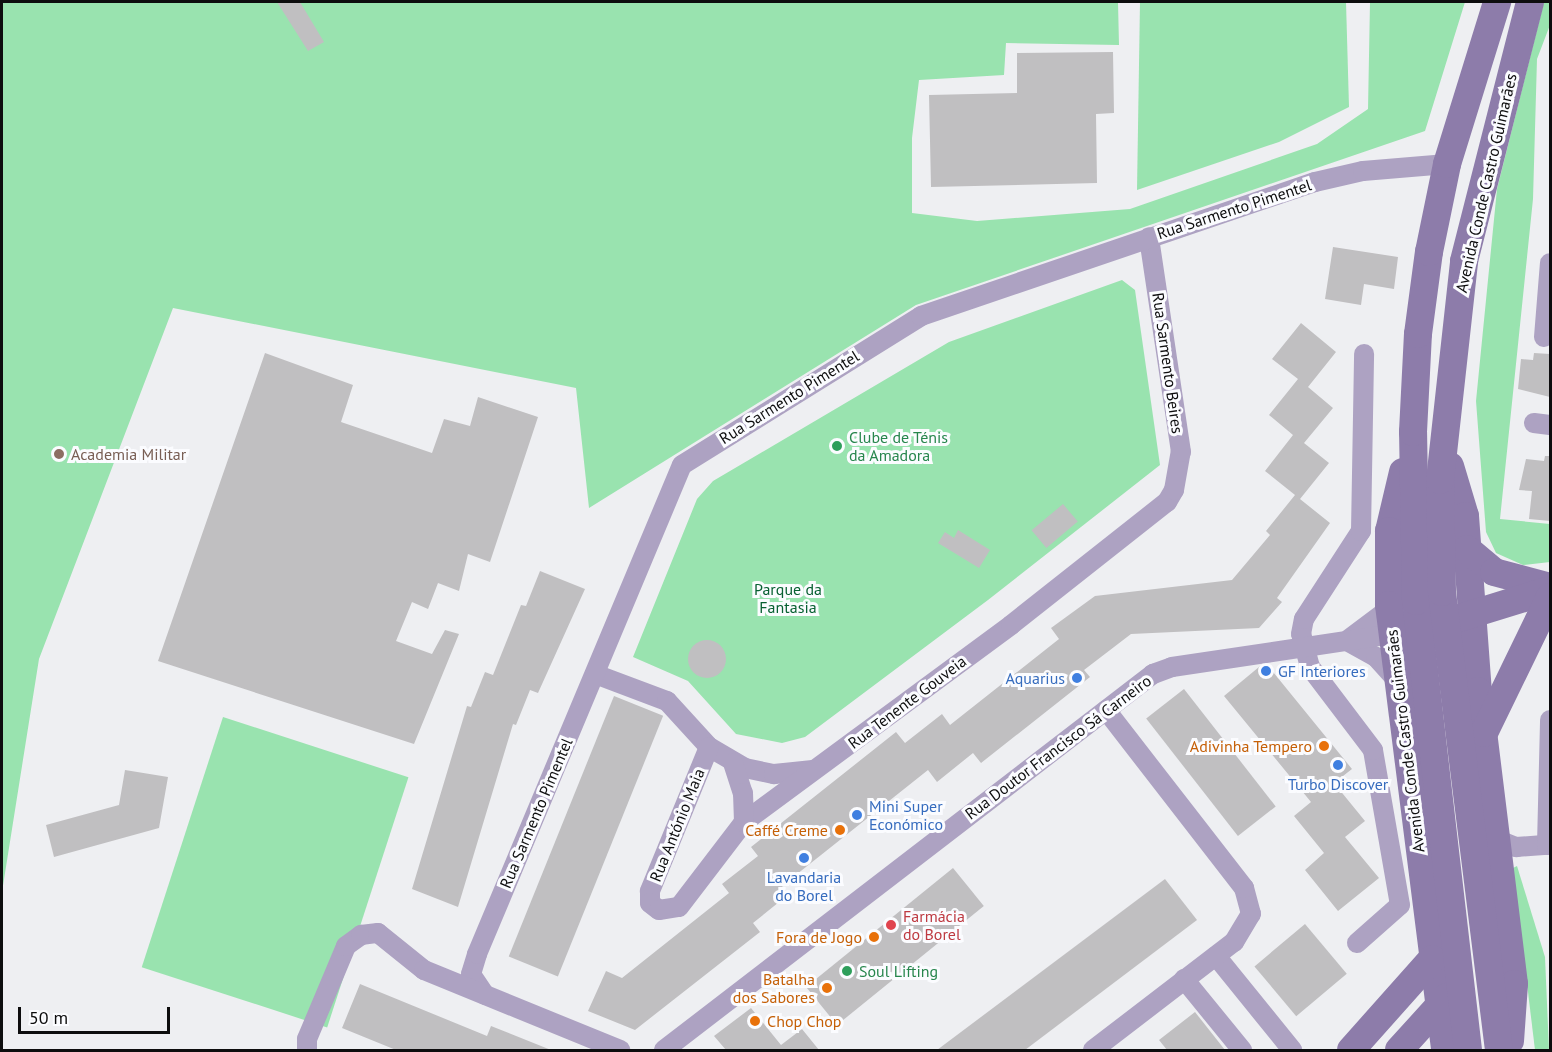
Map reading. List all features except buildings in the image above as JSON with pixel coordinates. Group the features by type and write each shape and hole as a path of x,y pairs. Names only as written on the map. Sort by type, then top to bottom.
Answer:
{"main road":[{"name":"Avenida Conde Castro Guimarães","path":"1497,2 1447,164 1418,334 1413,432 1389,531 1424,622 1484,733 1514,984 1509,1050"},
{"name":"Avenida Conde Castro Guimarães","path":"1468,1050 1455,944 1424,622 1442,438 1464,261 1530,2"},
{"name":"Avenida Conde Castro Guimarães","path":"1442,438 1465,516 1467,549 1424,622 1397,680 1445,1050"},
{"path":"1467,549 1494,572 1551,589"},
{"path":"1424,622 1551,589"},
{"path":"1484,733 1551,597"},
{"name":"Avenida Conde Castro Guimarães","path":"1424,622 1487,956 1499,1050"},
{"path":"1399,1050 1460,983 1508,936"},
{"path":"1351,1050 1430,946 1455,944 1487,956"}],"street":[{"name":"Rua Sarmento Pimentel","path":"485,995 471,975 477,954 682,465 921,316 1149,237 1336,177 1447,164"},
{"name":"Rua Sarmento Beires","path":"1149,237 1181,452 1174,490"},
{"path":"1544,337 1551,263"},
{"path":"1302,649 1304,619 1361,531 1364,354"},
{"name":"Rua Tenente Gouveia","path":"650,903 659,910 679,907 744,822 821,767 1118,542 1156,512 1174,490"},
{"name":"Rua Doutor Francisco Sá Carneiro","path":"664,1050 1106,710 1172,666 1302,649 1347,641 1424,622"},
{"path":"1347,641 1376,657 1397,680"},
{"name":"Avenida Conde Castro Guimarães","path":"1302,649 1310,668 1373,750 1400,905 1357,943"},
{"name":"Rua António Maia","path":"595,674 667,701 709,747 733,763 774,774 821,767"},
{"path":"1093,1050 1234,942 1251,914 1244,888 1106,710"},
{"path":"1496,838 1516,847 1547,845 1550,833 1547,740 1551,720"},
{"name":"Rua António Maia","path":"650,903 650,891 709,747"},
{"path":"733,763 743,793 744,822"},
{"path":"307,1050 307,1039 346,946 360,935 386,935 424,969 620,1050"},
{"path":"1216,956 1292,1050"},
{"path":"1184,980 1242,1050"}],"green space":[{"name":"Academia Militar","path":"2,2 1118,2 1119,45 1006,43 1004,75 919,80 912,138 912,213 977,221 1130,209 1317,144 1368,109 1370,2 1465,2 1425,131 916,305 589,508 576,388 173,308 39,659 2,892"},
{"path":"1140,2 1346,2 1349,107 1279,142 1137,190"},
{"path":"1544,2 1550,2 1550,25 1537,59 1533,199 1500,519 1550,524 1550,562 1523,565 1496,553 1486,532 1476,401 1497,189"},
{"name":"Parque da Fantasia","path":"1122,280 1135,290 1160,465 988,600 805,737 782,743 736,734 688,681 633,657 697,499 713,481 949,342"},
{"path":"223,717 408,777 327,1027 142,967"},
{"path":"1517,866 1545,957 1549,1050 1535,1050 1513,868"}],"place":[{"name":"Clube de Ténis da Amadora","path":"837,446"},
{"name":"Academia Militar","path":"59,454"},
{"name":"GF Interiores","path":"1266,671"},
{"name":"Aquarius","path":"1077,678"},
{"name":"Adivinha Tempero","path":"1324,746"},
{"name":"Turbo Discover","path":"1338,765"},
{"name":"Mini Super Económico","path":"857,815"},
{"name":"Caffé Creme","path":"840,830"},
{"name":"Lavandaria do Borel","path":"804,858"},
{"name":"Farmácia do Borel","path":"891,925"},
{"name":"Fora de Jogo","path":"874,937"},
{"name":"Soul Lifting","path":"847,971"},
{"name":"Batalha dos Sabores","path":"827,988"},
{"name":"Chop Chop","path":"755,1021"}]}
